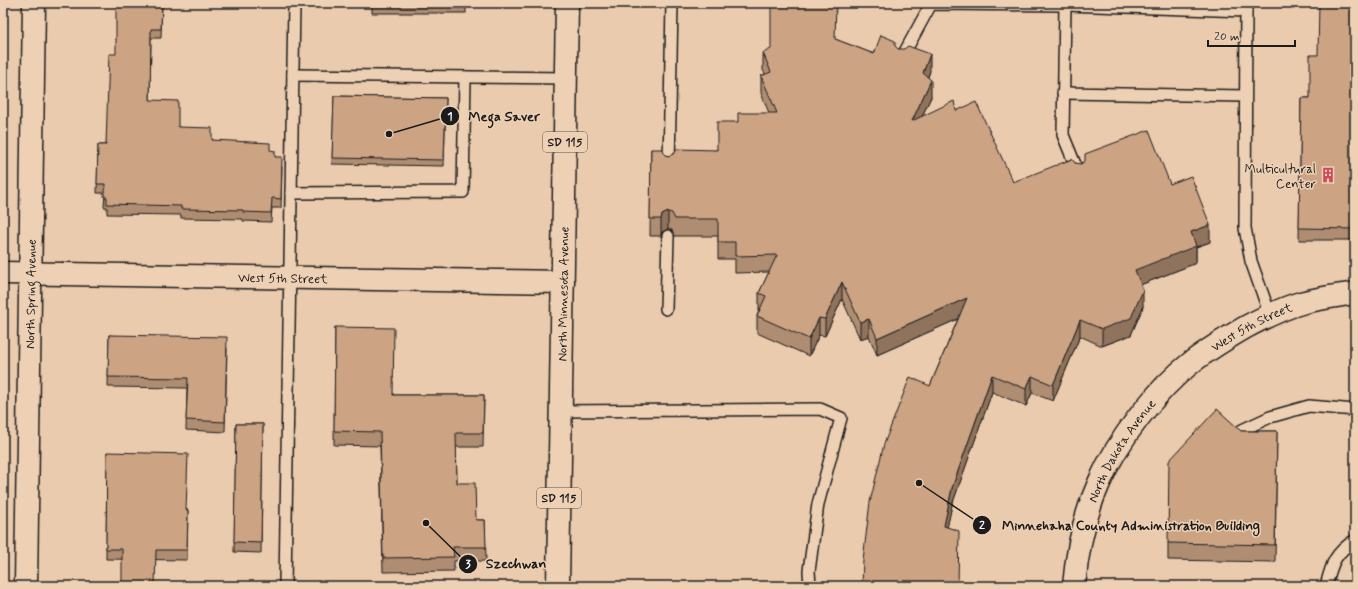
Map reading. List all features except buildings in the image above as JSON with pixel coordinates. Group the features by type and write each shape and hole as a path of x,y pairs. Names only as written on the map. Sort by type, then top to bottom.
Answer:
{"street":[{"name":"North Spring Avenue","path":"26,586 34,3"},
{"name":"North Minnesota Avenue","path":"558,586 567,3"},
{"name":"West 5th Street","path":"3,273 563,282"},
{"name":"West 5th Street","path":"1163,389 1192,362 1225,339 1270,315 1301,303 1355,293"},
{"name":"North Dakota Avenue","path":"1074,586 1076,561 1085,521 1099,483 1114,454 1136,421 1163,389"}],"lane":[{"path":"285,586 291,277 294,3"},
{"path":"669,166 672,3"},
{"path":"901,60 931,4 1246,7 1245,228 1251,261 1270,315"},
{"path":"1065,6 1063,135 1079,174"},
{"path":"293,75 566,78"},
{"path":"291,193 463,192 465,77"},
{"path":"1063,93 1245,96"},
{"path":"666,309 668,236"},
{"path":"1242,430 1270,417 1309,406 1355,410"},
{"path":"560,411 820,409 841,418 818,504 809,570 810,586"},
{"path":"1326,586 1332,561 1346,546 1355,540"}],"place":[{"name":"Mega Saver","path":"389,134"},
{"name":"Multicultural Center","path":"1328,175"},
{"name":"Minnehaha County Administration Building","path":"919,483"},
{"name":"Szechwan","path":"426,523"}]}
